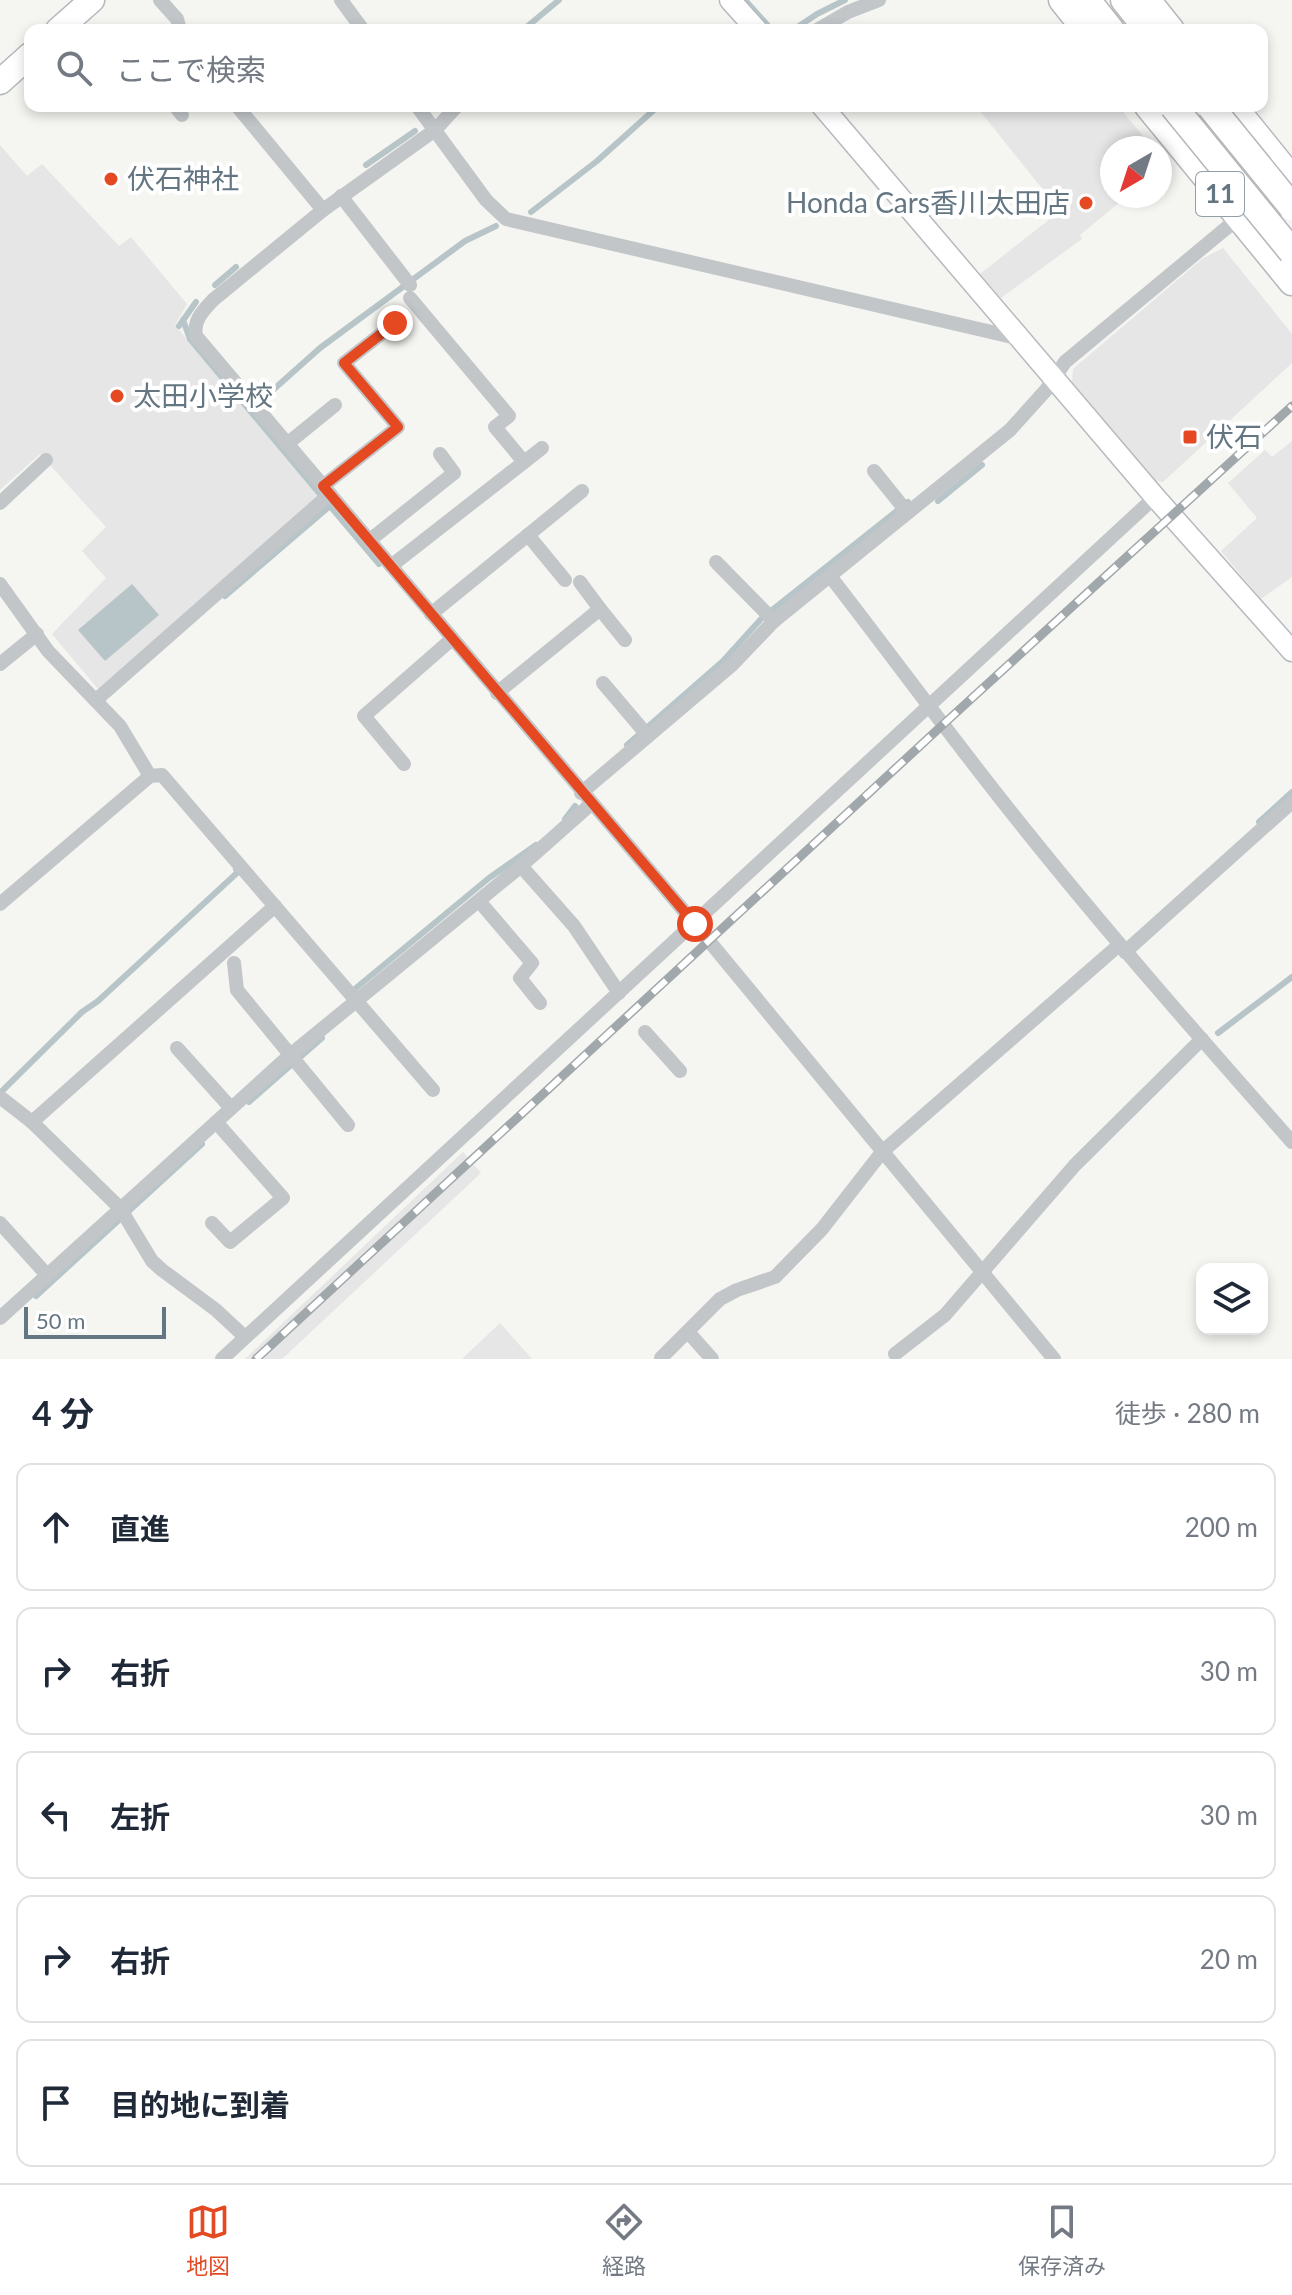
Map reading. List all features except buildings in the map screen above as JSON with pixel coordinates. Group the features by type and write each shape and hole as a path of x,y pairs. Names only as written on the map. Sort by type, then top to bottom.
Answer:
{"highway":[{"path":"1062,0 1081,24"},
{"path":"1087,0 1106,24"},
{"path":"1124,0 1143,24"},
{"path":"1147,0 1166,24"},
{"name":"11","path":"1153,112 1292,282"},
{"path":"1178,112 1292,252"},
{"path":"1215,112 1292,207"},
{"name":"11","path":"1238,112 1291,177"}],"main road":[{"path":"63,24 78,5"},
{"path":"1,78 24,60"}],"street":[{"path":"160,0 178,24"},
{"path":"341,0 359,24"},
{"path":"730,0 752,24"},
{"path":"827,24 879,0"},
{"path":"242,112 323,210"},
{"path":"422,112 486,200 506,219 1022,339"},
{"path":"452,112 435,130 341,196 213,300 199,316 195,329 200,342 695,924 981,1271 1045,1356"},
{"path":"827,112 1155,497 1292,651"},
{"path":"2,1312 289,1056 521,866 648,736 732,665 774,621 1010,430 1046,390 1065,362 1291,177"},
{"path":"341,196 410,291 509,416 495,427 524,462"},
{"path":"96,700 398,427 344,363 395,323"},
{"path":"287,444 335,405"},
{"path":"391,566 542,448"},
{"path":"370,540 454,473 440,454"},
{"path":"0,503 46,460"},
{"path":"874,471 907,512"},
{"path":"431,614 582,491"},
{"path":"222,1359 1155,497"},
{"path":"528,535 600,609 625,640"},
{"path":"716,562 774,621"},
{"path":"830,576 928,707 1122,949 1292,1142"},
{"path":"0,584 48,651 120,726 150,776"},
{"path":"497,693 600,609"},
{"path":"0,664 37,634"},
{"path":"404,764 364,716 452,639"},
{"path":"603,683 648,736"},
{"path":"0,904 150,776 162,775 433,1090"},
{"path":"661,1358 720,1299 775,1277 822,1229 882,1152 1292,802"},
{"path":"521,866 574,926 619,993"},
{"path":"479,901 532,963 520,978 540,1003"},
{"path":"32,1122 275,906"},
{"path":"234,963 237,990 348,1125"},
{"path":"645,1032 680,1071"},
{"path":"895,1354 945,1315 1075,1165 1202,1039"},
{"path":"177,1048 231,1108"},
{"path":"0,1097 32,1122 120,1208 152,1261 216,1310 245,1337"},
{"path":"212,1223 230,1242 283,1198 216,1122"},
{"path":"0,1223 47,1275"},
{"path":"689,1333 712,1359"}],"shaded area":[{"name":"Honda Cars香川太田店","path":"981,112 1123,112 1143,136 1100,136 1100,208 1113,208 1080,235 1082,239 1001,298 980,274 1060,211"},
{"name":"太田小学校","path":"0,145 27,176 42,164 119,246 131,237 187,304 175,325 319,497 98,689 52,634 106,578 82,551 106,527 40,454 0,490"},
{"path":"1223,248 1292,334 1292,363 1163,482 1156,481 1072,382 1073,369 1202,259"},
{"path":"1292,441 1292,577 1261,599 1221,551 1257,518 1228,483 1265,450 1272,457"},
{"path":"132,584 159,615 105,661 78,630"},
{"path":"463,1152 481,1173 282,1359 245,1359"},
{"path":"500,1323 532,1359 462,1359"}],"waterway":[{"path":"530,24 559,0"},
{"path":"745,0 767,24"},
{"path":"802,24 845,0"},
{"path":"531,212 597,161 652,112"},
{"path":"366,165 415,131"},
{"path":"264,398 320,348 465,241 496,226"},
{"path":"215,285 236,267"},
{"path":"179,326 196,302"},
{"path":"183,320 190,339 330,506 225,596"},
{"path":"938,501 982,465"},
{"path":"627,745 723,661 761,619 908,502"},
{"path":"330,506 379,564"},
{"path":"1259,822 1292,792"},
{"path":"565,819 575,806"},
{"path":"356,988 489,878 536,845"},
{"path":"0,1093 82,1012 98,1001 238,872 236,869"},
{"path":"1218,1033 1292,977"},
{"path":"249,1102 322,1038"},
{"path":"36,1296 202,1144"}],"railway":[{"path":"256,1359 1292,406"}],"place":[{"name":"伏石神社","path":"111,179"},
{"name":"Honda Cars香川太田店","path":"1086,203"},
{"name":"太田小学校","path":"117,396"},
{"name":"伏石","path":"1190,437"}],"route":[{"path":"395,323 344,363 398,427 323,486 695,924"}]}
